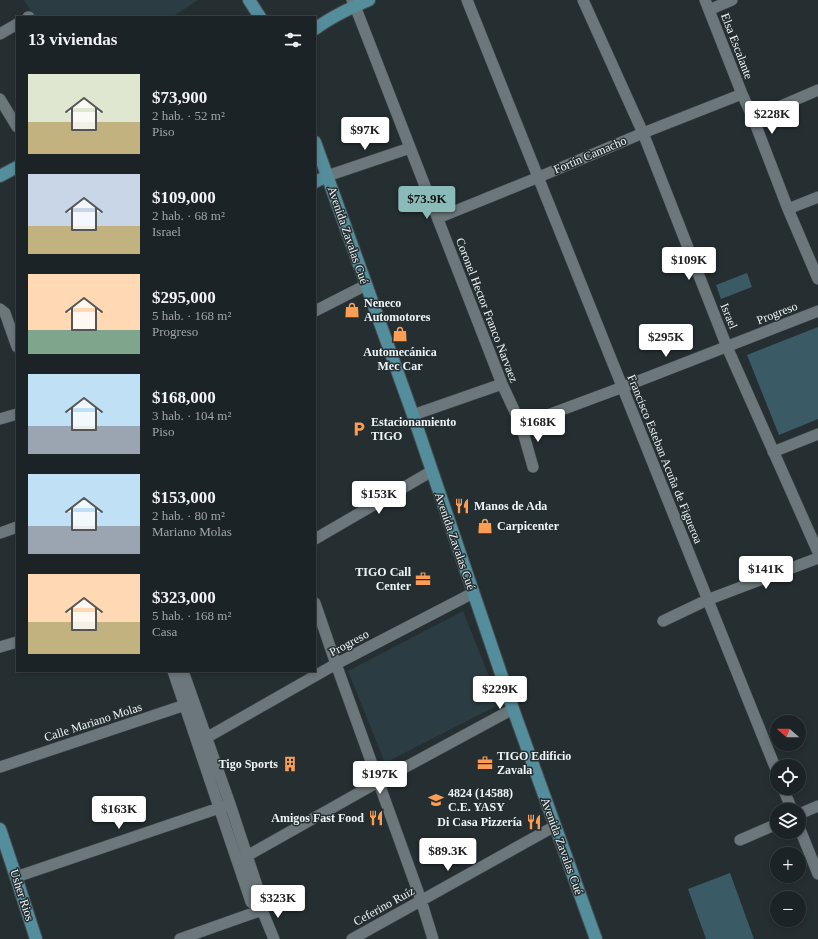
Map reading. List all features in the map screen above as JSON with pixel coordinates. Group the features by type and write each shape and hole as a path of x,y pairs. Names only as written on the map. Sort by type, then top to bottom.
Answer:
{"main road":[{"path":"249,0 259,16"},
{"path":"316,28 354,3 369,0"},
{"name":"Avenida Zavalas Cué","path":"316,145 413,415 512,709 596,939"},
{"path":"0,176 16,168"},
{"path":"316,182 327,176"},
{"name":"Usher Rios","path":"0,829 36,939"}],"street":[{"name":"Francisco Esteban Acuña de Figueroa","path":"467,0 772,759"},
{"name":"Israel","path":"583,0 643,133 727,347 818,552"},
{"path":"707,5 732,0"},
{"name":"Coronel Hector Franco Narvaez","path":"354,3 502,384 521,425 533,467"},
{"name":"Elsa Escalante","path":"707,5 788,209 818,279"},
{"path":"0,34 16,25"},
{"path":"753,118 818,90"},
{"name":"Fortín Camacho","path":"438,218 643,133 742,94"},
{"path":"0,99 16,125"},
{"path":"327,176 410,148"},
{"path":"788,209 818,197"},
{"path":"316,311 366,286"},
{"path":"0,309 5,313 16,344"},
{"name":"Progreso","path":"521,425 818,311"},
{"path":"413,415 502,384"},
{"path":"0,419 16,414"},
{"path":"773,452 818,434"},
{"path":"316,538 432,471"},
{"path":"0,533 16,527"},
{"path":"663,621 707,600 818,558"},
{"name":"Progreso","path":"202,740 336,664 473,593"},
{"path":"316,606 421,900 433,939"},
{"path":"0,647 16,642"},
{"path":"173,672 189,704 225,806 242,859 251,902 261,908 274,939"},
{"path":"183,672 189,704"},
{"name":"Calle Mariano Molas","path":"0,767 189,704"},
{"path":"242,859 378,782 512,709"},
{"path":"16,876 225,806"},
{"path":"806,811 818,806"},
{"name":"Ceferino Ruíz","path":"352,939 555,826"},
{"path":"740,840 770,827"},
{"path":"804,839 818,874"},
{"path":"180,939 261,908"}],"shaded area":[{"path":"24,0 198,0 174,16 34,16"},
{"path":"747,273 752,287 721,299 716,285"},
{"path":"818,327 818,419 779,435 747,355"},
{"path":"463,611 500,704 385,763 348,671"},
{"path":"730,873 754,939 706,939 688,889"}],"place":[{"name":"Neneco Automotores","path":"352,310"},
{"name":"Automecánica Mec Car","path":"400,334"},
{"name":"Estacionamiento TIGO","path":"359,429"},
{"name":"Manos de Ada","path":"462,506"},
{"name":"Carpicenter","path":"485,526"},
{"name":"TIGO Call Center","path":"423,579"},
{"name":"TIGO Edificio Zavala","path":"485,763"},
{"name":"Tigo Sports","path":"290,764"},
{"name":"4824 (14588) C.E. YASY","path":"436,800"},
{"name":"Amigos Fast Food","path":"376,818"},
{"name":"Di Casa Pizzería","path":"534,822"}]}
